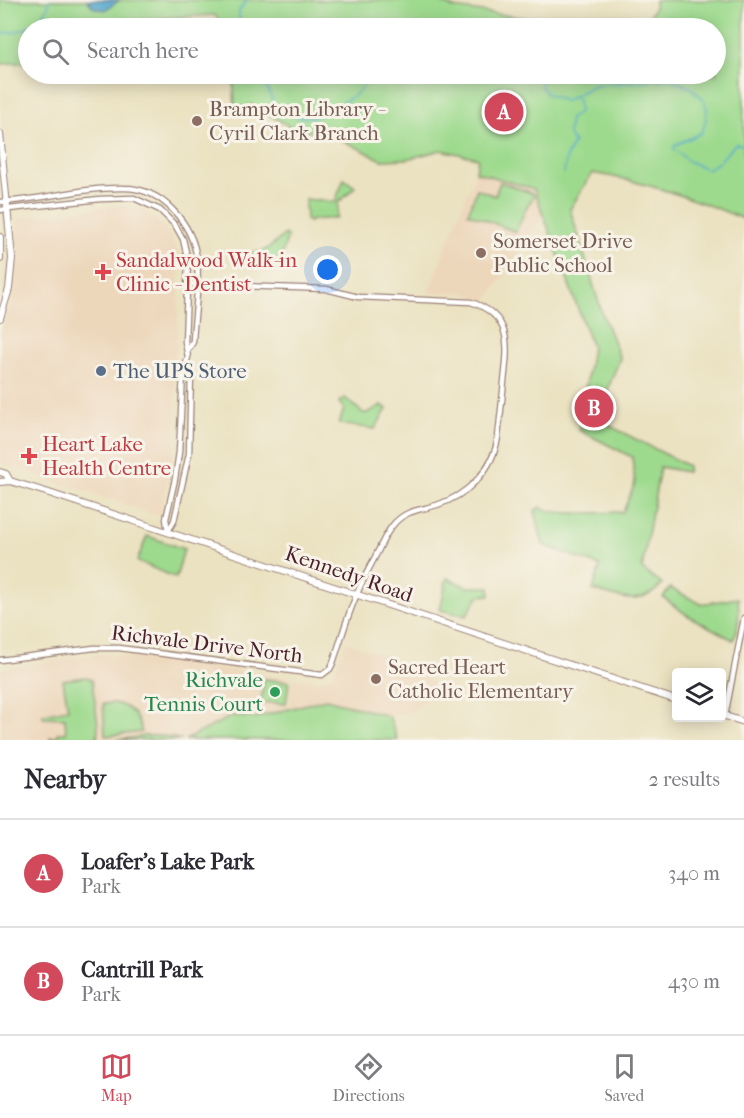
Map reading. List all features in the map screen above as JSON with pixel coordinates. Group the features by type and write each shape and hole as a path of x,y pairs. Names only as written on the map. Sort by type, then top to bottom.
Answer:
{"main road":[{"path":"0,134 4,202 9,210 12,258 9,289 0,318"},
{"path":"0,237 0,259"},
{"path":"0,472 6,474 10,481 0,482"},
{"name":"Kennedy Road","path":"10,481 168,531 672,699"},
{"path":"726,716 744,722"}],"street":[{"path":"4,202 126,188 155,196 172,209 188,230 196,257 193,342 188,350"},
{"path":"65,194 65,202"},
{"path":"0,210 125,197 143,200 160,210 175,225 183,239 187,253 189,284 185,342 188,350 187,365 183,374 176,479 166,519 168,531"},
{"path":"189,284 326,289 358,297 471,302 485,308 501,322 508,351 498,438 492,459 483,474 460,495 436,505 411,510 398,519 389,530 356,594"},
{"path":"168,531 174,521 189,454 191,374 187,365"},
{"name":"Richvale Drive North","path":"0,660 94,648 119,648 322,675 330,669 333,663 356,594"},
{"path":"726,701 744,618"}],"shaded area":[{"name":"Somerset Drive Public School","path":"476,172 534,189 544,214 486,302 464,293 428,293"},
{"path":"120,205 143,209 166,229 180,254 174,447 159,516 0,463 0,334 15,291 18,219"},
{"name":"Sacred Heart Catholic Elementary","path":"346,642 415,666 423,672 436,689 414,711 389,716 326,699 289,710 292,679 318,681 333,675"},
{"path":"99,654 142,657 289,678 285,711 255,718 232,716 185,740 145,736 116,740 0,740 0,669"}],"green space":[{"path":"0,0 436,0 454,8 525,18 217,18 215,15 162,18 18,18 18,63 0,64"},
{"path":"655,0 744,0 744,219 669,192 592,173 570,209 602,313 620,358 607,393 604,411 606,419 610,426 688,466 687,472 660,467 642,569 662,584 646,596 630,599 593,590 600,566 543,545 535,511 540,507 568,513 623,512 635,483 632,457 579,430 592,347 534,189 476,172 478,158 441,150 407,159 382,160 332,135 294,129 252,105 235,108 234,84 726,84 726,18 648,18"},
{"path":"344,179 355,187 338,203 337,218 309,222 306,220 305,199 335,202"},
{"path":"500,182 532,193 534,196 516,232 468,213 477,189 495,196"},
{"path":"285,234 288,237 280,260 249,258 243,254 245,251 256,253 262,251 272,246"},
{"path":"345,398 363,413 382,405 387,409 375,429 339,424 344,409 339,402"},
{"path":"147,536 184,549 176,578 137,561"},
{"path":"447,578 467,587 490,587 490,595 479,596 466,616 440,610"},
{"path":"670,588 701,604 738,598 738,625 733,640 687,615 663,597"},
{"path":"87,677 92,680 98,725 97,740 51,740 50,737 58,737 58,733 66,733 65,718 43,717 43,714 68,709 63,680"},
{"name":"Richvale Tennis Court","path":"264,679 289,682 286,704 261,702"},
{"path":"326,699 389,716 399,740 185,740 232,716 255,718"},
{"path":"103,704 120,704 133,713 142,732 105,735"},
{"path":"164,736 182,740 116,740"}],"water":[{"path":"87,0 120,0 105,10 94,8"}],"waterway":[{"path":"41,18 50,0"},
{"path":"239,18 239,11 247,0"},
{"path":"0,34 18,31"},
{"path":"265,84 273,102 280,111 298,117 316,117 324,114 356,94 365,84"},
{"path":"541,84 547,94 565,101 594,85 607,84"},
{"path":"682,84 691,88 703,99 707,109 701,133 675,145 674,149 688,161 707,169 719,162 735,144 744,145"},
{"path":"564,173 567,155 574,143 568,134 570,119 579,112 578,100 573,96"}],"place":[{"name":"Loafer's Lake Park","path":"504,112"},
{"name":"Brampton Library - Cyril Clark Branch","path":"197,121"},
{"name":"Somerset Drive Public School","path":"481,253"},
{"name":"Sandalwood Walk-in Clinic - Dentist","path":"103,272"},
{"name":"The UPS Store","path":"101,371"},
{"name":"Cantrill Park","path":"594,408"},
{"name":"Heart Lake Health Centre","path":"29,456"},
{"name":"Sacred Heart Catholic Elementary","path":"376,679"},
{"name":"Richvale Tennis Court","path":"275,692"}]}
